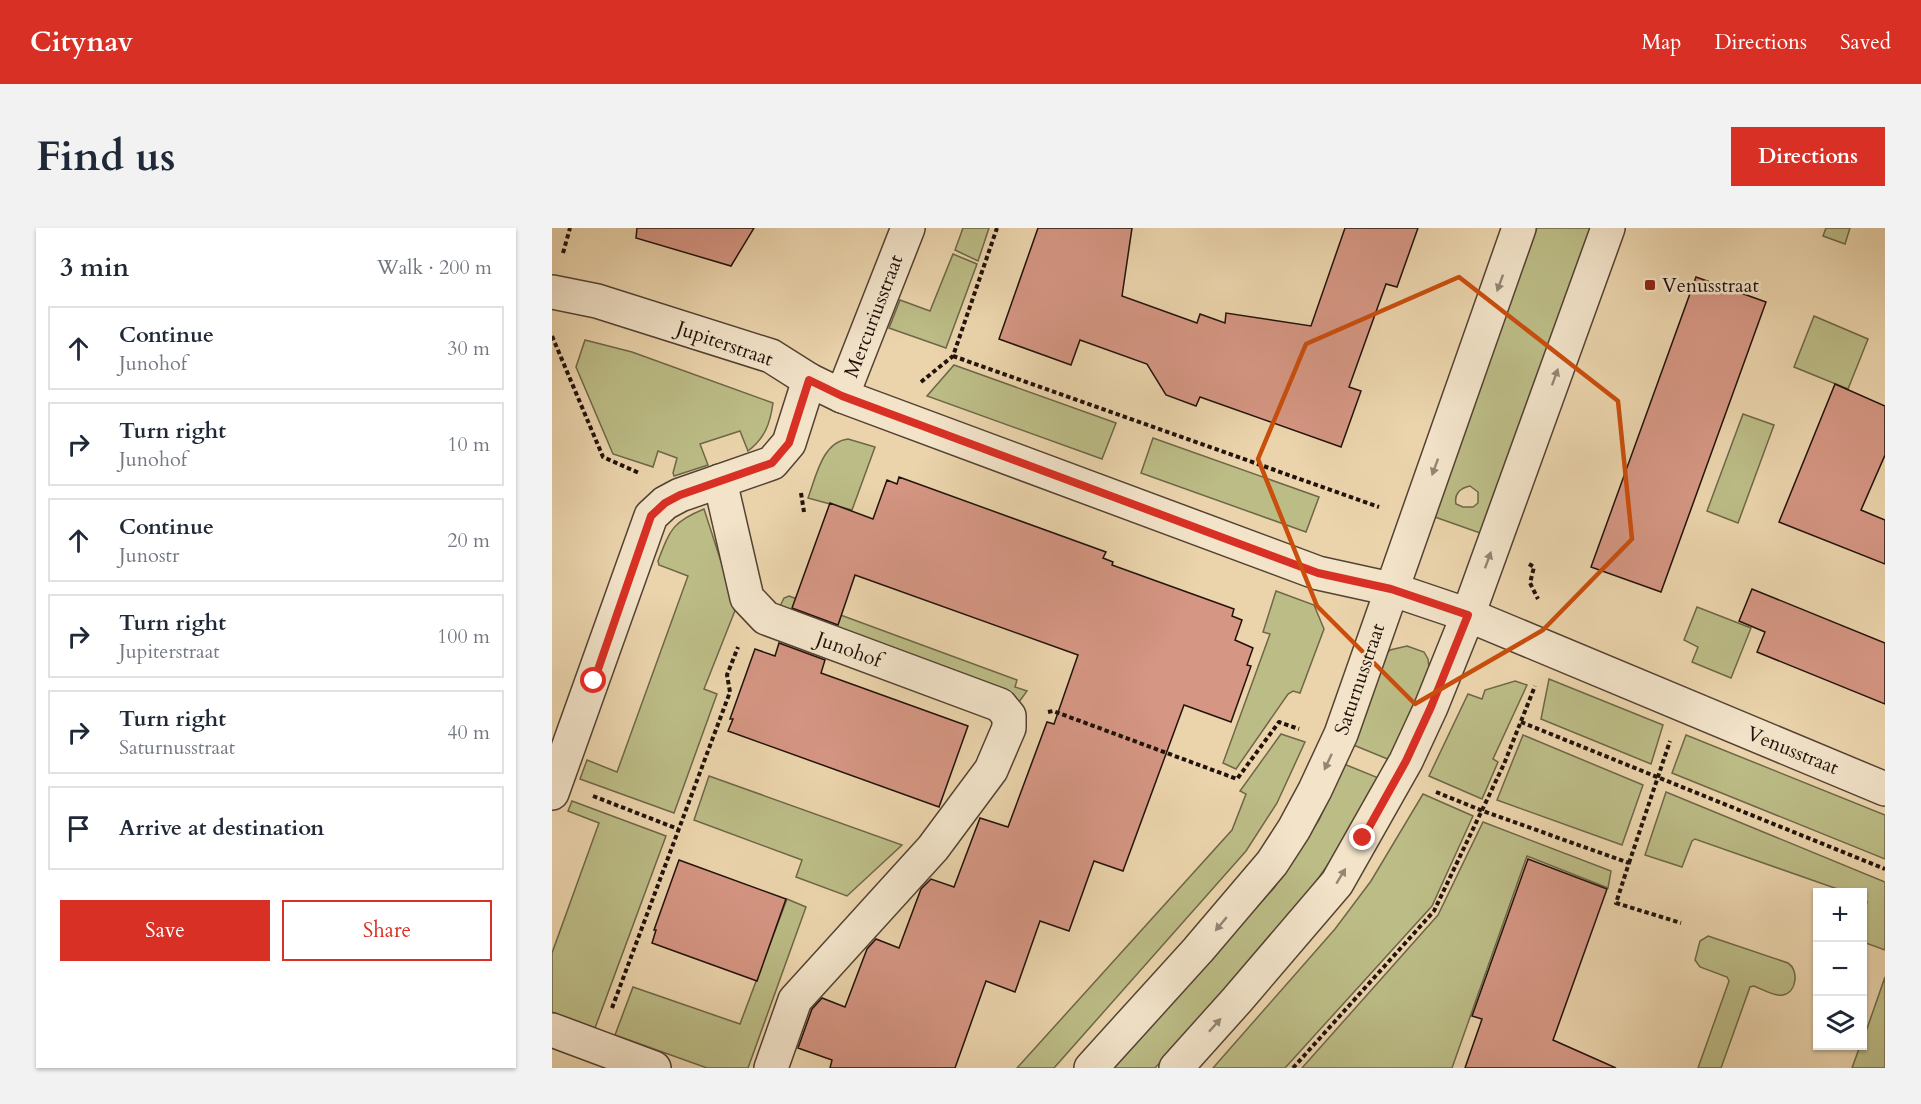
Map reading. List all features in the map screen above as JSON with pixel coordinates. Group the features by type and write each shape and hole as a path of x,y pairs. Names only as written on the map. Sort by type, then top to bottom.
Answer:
{"street":[{"name":"Mercuriusstraat","path":"842,396 908,228"},
{"name":"Saturnusstraat","path":"1091,1068 1198,950 1272,863 1315,790 1341,734 1520,228"},
{"path":"1176,1068 1337,883 1406,761 1431,707 1468,615 1608,228"},
{"name":"Jupiterstraat","path":"552,291 597,301 771,356 809,380 842,396 1318,573 1391,589 1468,615"},
{"path":"554,787 651,516 665,503 680,495 772,463 789,443 809,380"},
{"name":"Junohof","path":"720,481 747,598 766,618 1000,705 1009,716 1010,728 991,770 933,848 795,1000 771,1068"},
{"name":"Venusstraat","path":"1468,615 1885,789"},
{"path":"552,1030 587,1054 654,1068"}],"path":[{"path":"918,384 953,356 997,228"},
{"path":"552,336 603,457 659,482 665,503"},
{"path":"953,356 1416,520"},
{"path":"587,1054 678,829 730,692 727,675 739,643 758,609"},
{"path":"1293,1068 1434,911 1483,811 1550,650"},
{"path":"1629,863 1683,705"},
{"path":"1521,722 1885,869"},
{"path":"554,787 678,829"}],"highlighted area":[{"path":"1459,277 1618,401 1632,539 1543,630 1415,704 1317,606 1258,459 1306,344"}],"green space":[{"path":"963,228 989,228 978,261 955,250"},
{"path":"1537,228 1593,228 1483,534 1432,516","holes":["1470,486 1478,492 1478,503 1473,507 1456,504 1457,494 1463,488"]},
{"path":"1826,228 1850,228 1845,244 1823,236"},
{"path":"953,254 977,264 946,348 889,328 900,300 930,311"},
{"path":"1814,316 1868,339 1848,389 1794,367"},
{"path":"585,340 632,352 773,403 766,430 759,441 748,451 740,431 700,444 708,465 674,476 677,458 658,451 653,467 613,454 576,367"},
{"path":"954,365 1116,423 1102,459 927,396"},
{"path":"1743,414 1774,425 1738,523 1707,511"},
{"path":"1153,438 1319,497 1306,532 1141,473"},
{"path":"848,439 875,447 852,510 808,498 826,453 839,442"},
{"path":"704,509 736,608 704,689 717,694 674,813 580,779 587,760 617,772 688,576 659,565 658,561 669,534 674,528 685,518"},
{"path":"1276,591 1314,605 1324,629 1300,693 1293,691 1288,694 1236,769 1223,763 1270,634 1263,632"},
{"path":"789,596 1017,680 1015,687 1027,691 1019,702 780,606 784,598"},
{"path":"1697,607 1751,628 1731,678 1692,662 1698,647 1684,640"},
{"path":"1407,646 1424,652 1428,659 1430,676 1390,760 1351,744 1384,656 1390,650"},
{"path":"1549,679 1663,725 1651,764 1541,719"},
{"path":"1515,681 1527,685 1493,759 1498,762 1482,799 1429,776 1468,694 1482,699 1485,690"},
{"path":"1281,734 1305,742 1277,803 1246,851 1054,1068 1017,1068 1232,830 1246,794 1240,791"},
{"path":"1523,735 1643,785 1622,845 1497,800"},
{"path":"1686,735 1885,815 1885,859 1672,773"},
{"path":"1344,764 1381,779 1331,860 1298,906 1246,968 1155,1068 1113,1068 1274,888 1319,820"},
{"path":"709,776 902,845 847,896 796,877 802,860 694,820"},
{"path":"1666,792 1885,882 1885,950 1867,943 1867,888 1835,888 1695,839 1692,841 1682,867 1645,855"},
{"path":"1423,794 1473,816 1432,906 1285,1068 1213,1068 1335,929 1371,881"},
{"path":"572,801 666,836 595,1028 552,1012 552,953 599,823 568,811"},
{"path":"1483,822 1611,871 1608,888 1527,856 1452,1068 1302,1068 1438,915"},
{"path":"787,899 806,907 748,1068 707,1068 615,1035 633,987 740,1024"},
{"path":"1708,936 1788,963 1792,966 1795,975 1791,990 1783,995 1772,994 1754,986 1750,987 1721,1068 1698,1068 1729,981 1727,977 1700,967 1695,960 1700,941"},
{"path":"1885,977 1885,1068 1852,1068 1859,1050 1867,1050 1867,1029"}],"building":[{"path":"637,228 754,228 731,266 636,238"},
{"path":"1038,228 1132,228 1122,296 1197,323 1200,314 1225,323 1226,313 1311,326 1345,228 1418,228 1397,287 1386,284 1349,387 1361,391 1341,447 1200,397 1196,406 1166,395 1147,364 1080,340 1071,365 999,339"},
{"path":"1696,277 1766,302 1661,592 1591,567"},
{"path":"1835,384 1885,406 1885,455 1861,510 1885,520 1885,564 1779,522"},
{"path":"899,477 1106,552 1103,558 1113,562 1112,565 1234,609 1232,616 1242,620 1235,640 1253,648 1247,665 1251,666 1231,722 1184,705 1123,871 1094,861 1069,931 1040,921 1015,992 986,981 955,1068 830,1068 832,1060 798,1048 812,1009 822,998 845,1007 867,949 876,939 899,948 921,889 931,879 954,887 980,818 1008,827 1047,722 1054,724 1078,655 855,575 838,625 792,608 830,503 873,519 887,480 897,484"},
{"path":"1752,589 1885,643 1885,704 1757,652 1765,632 1739,621"},
{"path":"779,643 825,660 821,673 968,726 939,807 728,731 733,719 730,719 755,649 775,656"},
{"path":"1528,859 1607,889 1553,1040 1616,1068 1465,1068 1482,1019 1472,1016"},
{"path":"679,860 786,899 757,981 652,943 656,930 654,930"}],"place":[{"name":"Venusstraat","path":"1650,285"}],"route":[{"path":"594,681 651,516 665,503 680,495 772,463 789,443 809,380 842,396 1318,573 1391,589 1468,615 1431,707 1406,761 1363,838"}]}
